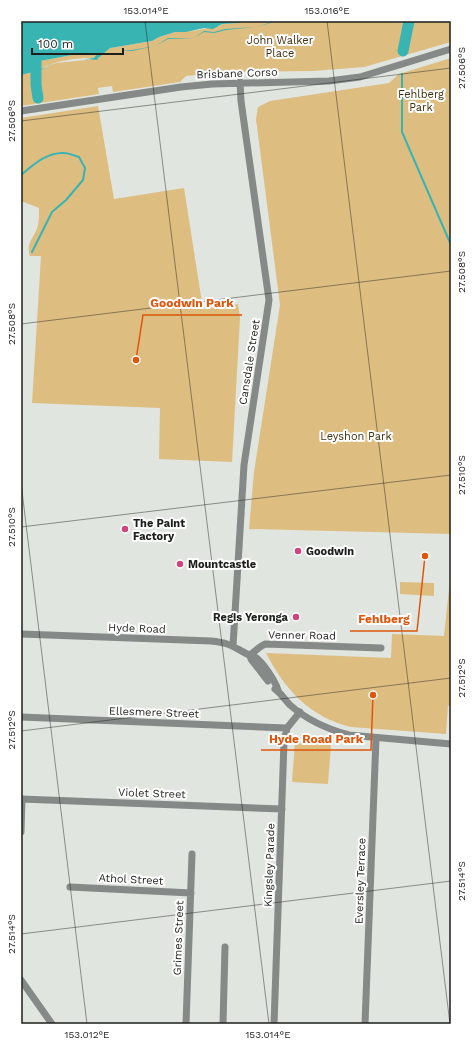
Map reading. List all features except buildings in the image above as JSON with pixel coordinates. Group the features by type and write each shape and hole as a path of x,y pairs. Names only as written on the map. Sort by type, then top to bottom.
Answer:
{"street":[{"name":"Brisbane Corso","path":"21,111 181,87 240,82 329,81 360,77 451,50"},
{"name":"Cansdale Street","path":"233,646 244,465 269,300 241,101 240,82"},
{"name":"Hyde Road","path":"21,634 211,641 228,643 250,655 255,656 262,663 276,684 278,690 289,704 316,722 332,730 349,735 451,744"},
{"name":"Venner Road","path":"250,655 265,644 381,648"},
{"name":"Kingsley Parade","path":"274,1024 284,742 287,728 300,712"},
{"name":"Ellesmere Street","path":"21,717 287,728"},
{"name":"Eversley Terrace","path":"365,1024 376,738"},
{"name":"Violet Street","path":"22,799 282,809"},
{"path":"21,832 22,799"},
{"name":"Grimes Street","path":"186,1024 192,854"},
{"name":"Athol Street","path":"70,887 191,893"},
{"path":"223,1024 225,947"},
{"path":"21,980 52,1024"}],"green space":[{"name":"John Walker Place","path":"247,21 451,21 451,42 364,67 313,71 226,72 186,76 180,82 113,92 112,86 98,88 99,94 21,106 21,75 41,70 56,63 96,59 110,48 152,41 175,32 193,31 219,26 222,24"},
{"path":"77,54 96,55 94,58 73,59 53,63 41,69 37,66 37,63 40,61"},
{"name":"Leyshon Park","path":"451,58 451,534 249,529 254,472 280,305 256,119 258,107 270,101 389,83 399,74"},
{"path":"98,106 114,199 184,188 203,309 238,304 240,318 232,462 159,459 160,408 32,403 41,256 30,256 29,251 30,243 38,225 39,208 21,201 21,118"},
{"path":"451,570 451,706 448,706 446,734 351,727 336,722 311,709 300,700 282,679 266,653 391,658 392,634 444,636"},
{"path":"400,582 434,583 434,596 400,594"},
{"path":"295,742 331,745 328,784 292,782"}],"water":[{"path":"21,21 247,21 222,24 213,29 204,28 186,32 175,32 152,41 110,48 97,59 98,60 86,59 94,58 96,55 94,54 77,54 40,61 37,63 38,67 41,69 47,67 41,70 21,75"},
{"path":"256,27 226,30 214,33 204,32 194,38 204,31 214,32 225,29"},
{"path":"168,38 194,38 168,39 155,46"},
{"path":"155,46 132,51 120,50 132,50"}],"waterway":[{"path":"403,51 409,21"},
{"path":"36,57 36,85 38,98"},
{"path":"402,74 402,132 451,245"},
{"path":"21,175 30,167 46,157 58,153 66,153 79,157 85,168 83,180 66,200 52,212 32,252"}],"place":[{"name":"Goodwin Park","path":"136,360"},
{"name":"The Paint Factory","path":"125,529"},
{"name":"Goodwin","path":"298,551"},
{"name":"Fehlberg","path":"425,556"},
{"name":"Mountcastle","path":"180,564"},
{"name":"Regis Yeronga","path":"296,617"},
{"name":"Hyde Road Park","path":"373,695"}],"park label":[{"name":"Fehlberg Park","path":"421,100"}]}
